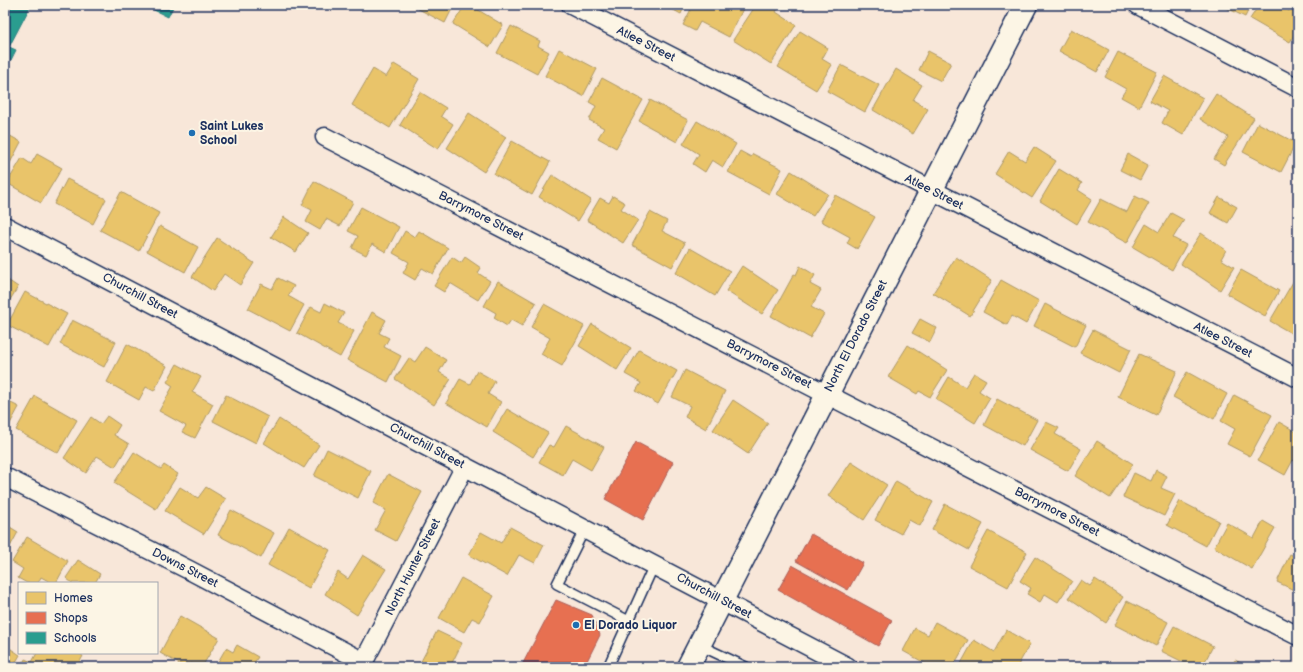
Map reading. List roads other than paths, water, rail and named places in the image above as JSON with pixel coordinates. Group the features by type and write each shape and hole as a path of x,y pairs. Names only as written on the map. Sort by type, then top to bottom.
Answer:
{"main road":[{"name":"North El Dorado Street","path":"688,667 1026,5"}],"street":[{"name":"Atlee Street","path":"571,5 595,10 931,190 1298,378"},
{"path":"1138,5 1298,88"},
{"name":"Barrymore Street","path":"325,137 827,393 1298,636"},
{"name":"Churchill Street","path":"5,226 585,528 848,667"},
{"name":"North Hunter Street","path":"363,664 465,466"},
{"name":"Downs Street","path":"5,477 190,570 363,664"}],"lane":[{"path":"585,528 557,584 629,621"},
{"path":"608,667 654,565"},
{"path":"699,646 746,667"}],"place":[{"name":"Saint Lukes School","path":"192,133"},
{"name":"El Dorado Liquor","path":"576,625"}]}
